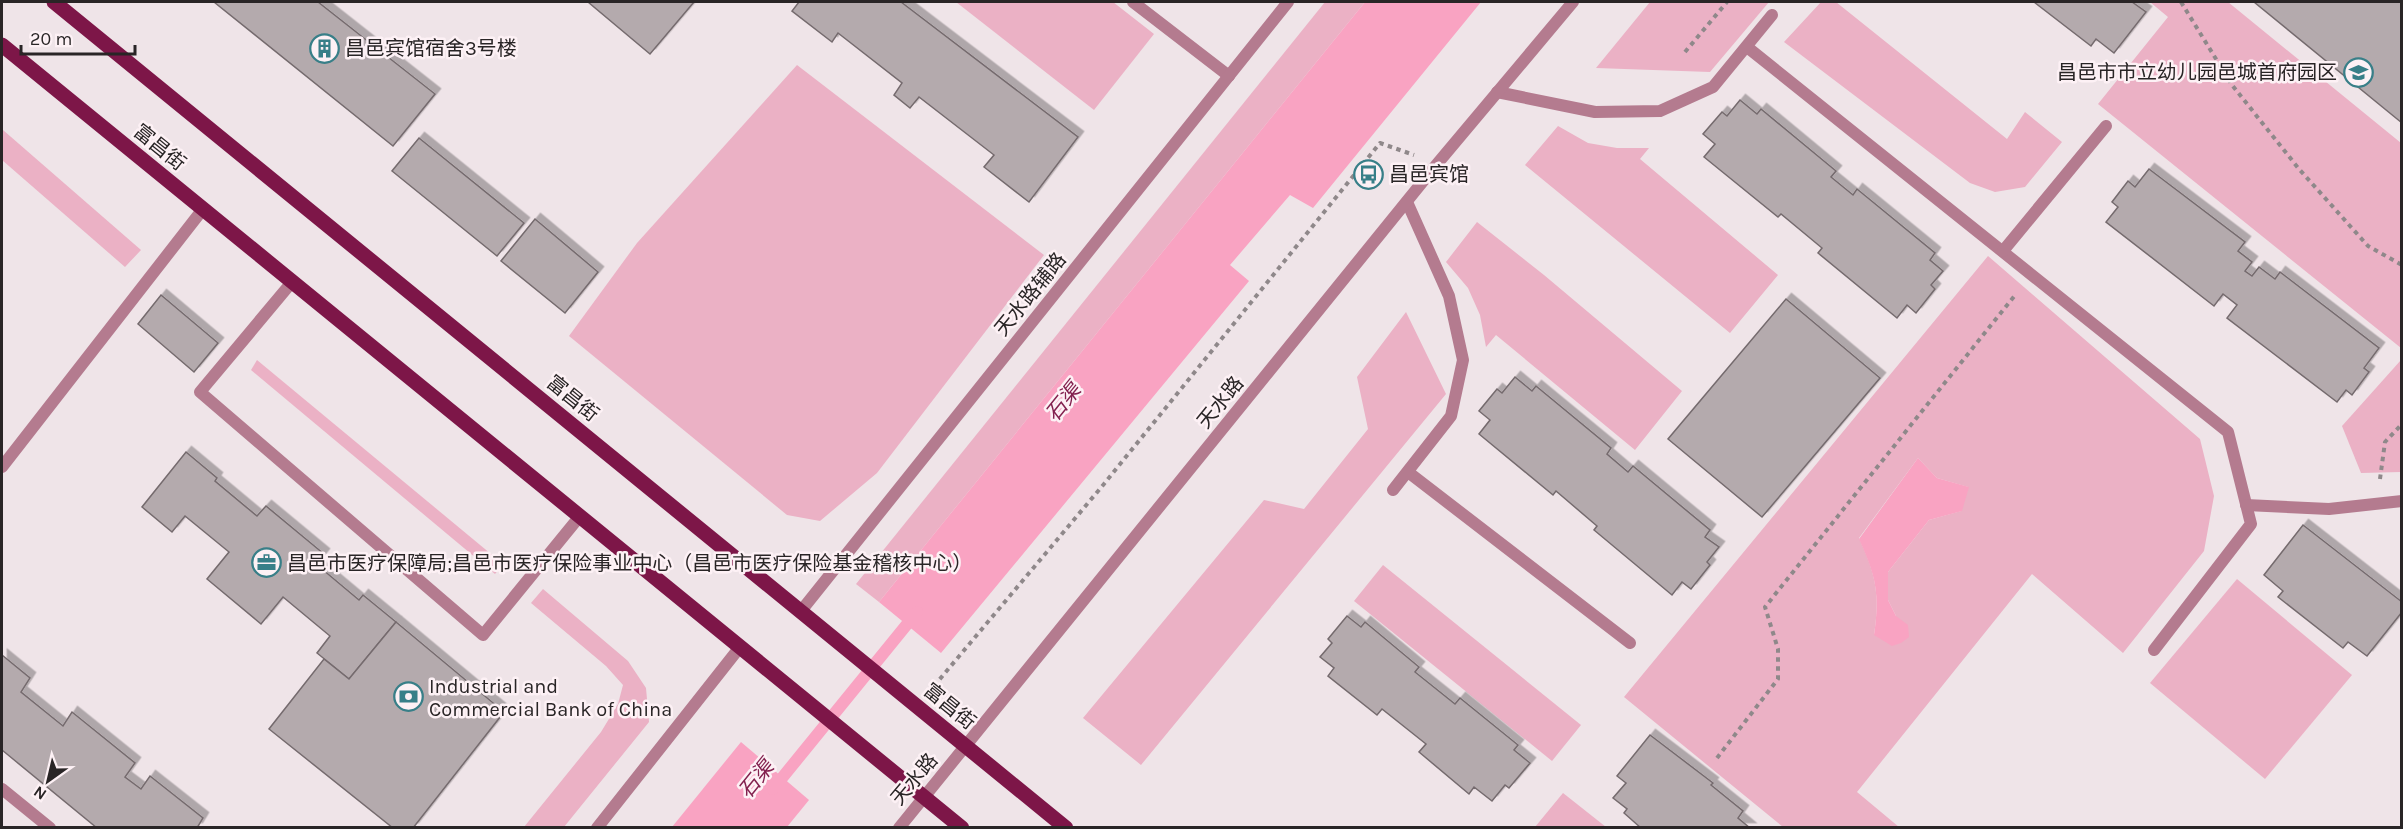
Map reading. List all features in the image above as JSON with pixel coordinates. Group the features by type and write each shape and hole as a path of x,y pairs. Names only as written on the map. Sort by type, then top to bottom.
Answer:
{"main road":[{"name":"富昌街","path":"54,2 1066,828"},
{"name":"富昌街","path":"2,45 962,828"}],"street":[{"path":"1133,2 1229,76"},
{"name":"天水路辅路","path":"801,611 1288,2"},
{"name":"天水路","path":"899,828 967,747 1437,164 1573,2"},
{"path":"1497,92 1595,112 1660,111 1713,87 1772,15"},
{"path":"1747,47 2228,432 2251,524 2154,650"},
{"path":"2003,251 2106,126"},
{"path":"1394,490 1451,416 1463,360 1449,296 1407,202"},
{"path":"2,467 203,209"},
{"path":"292,282 200,392 483,634 580,516"},
{"path":"1408,472 1630,643"},
{"path":"2246,505 2329,509 2402,501"},
{"path":"597,828 740,647"},
{"path":"2,789 50,828"}],"path":[{"path":"1685,52 1727,2"},
{"path":"2181,2 2232,85 2299,169 2368,246 2402,265"},
{"path":"917,706 1104,484 1380,142 1437,164"},
{"path":"1717,758 1778,679 1778,649 1765,607 2032,275"},
{"path":"2377,504 2385,442 2402,424"}],"shaded area":[{"path":"956,2 1113,2 1154,34 1094,110"},
{"path":"1325,2 1365,2 879,602 856,584"},
{"path":"1650,2 1769,2 1710,72 1596,68"},
{"path":"1821,2 1836,2 2007,139 2025,112 2062,142 2025,187 1995,192 1970,183 1784,42"},
{"path":"2150,2 2228,2 2401,143 2401,348 2098,104 2168,17"},
{"path":"797,65 1044,255 877,473 820,521 787,515 569,336 637,243"},
{"path":"1558,126 1588,143 1617,148 1649,148 1640,159 1778,275 1730,333 1525,165"},
{"path":"3,130 141,250 125,267 2,160"},
{"path":"1477,222 1682,391 1635,450 1496,335 1486,347 1480,315 1468,288 1446,262"},
{"path":"1988,256 2200,439 2214,496 2204,551 2123,653 2032,574 1857,792 1899,827 1783,827 1624,697","holes":["1918,458 1937,478 1968,487 1961,511 1929,520 1888,572 1888,600 1896,616 1874,635 1877,608 1875,585 1859,538"]},
{"path":"1406,312 1446,394 1141,765 1083,718 1264,500 1304,509 1368,429 1357,377"},
{"path":"257,360 503,564 495,574 251,370"},
{"path":"2401,360 2401,472 2361,473 2342,426"},
{"path":"1383,565 1581,725 1552,761 1354,601"},
{"path":"2237,579 2352,675 2265,779 2150,683"},
{"path":"543,589 628,661 646,688 649,722 564,827 524,827 601,732 618,704 623,685 606,666 531,603"},
{"path":"1563,793 1606,827 1535,827"}],"water":[{"path":"1365,2 1481,2 1313,208 1290,195 1230,265 1249,281 941,653 879,602"},
{"path":"1918,458 1937,478 1969,487 1962,511 1929,520 1888,572 1888,600 1896,616 1908,625 1909,637 1892,646 1874,635 1877,608 1875,586 1859,539"},
{"path":"741,742 809,800 787,827 672,827"}],"building":[{"name":"昌邑宾馆宿舍3号楼","path":"214,2 318,2 435,94 393,146"},
{"path":"588,2 694,2 650,54"},
{"path":"799,2 901,2 1078,137 1029,202 984,167 994,155 919,97 910,108 894,95 902,83 838,33 832,42 792,11"},
{"path":"2034,2 2132,2 2146,12 2114,53 2096,39 2091,46"},
{"name":"昌邑市市立幼儿园邑城首府园区","path":"2254,2 2402,2 2402,123"},
{"path":"1740,100 1757,114 1761,109 1836,171 1831,177 1853,195 1857,189 1935,253 1930,260 1943,271 1931,285 1935,289 1916,313 1907,305 1897,318 1818,253 1822,248 1781,214 1778,217 1704,157 1715,144 1703,134 1722,112 1727,116"},
{"path":"419,138 524,223 497,256 392,171"},
{"path":"2149,169 2245,242 2238,251 2252,262 2245,271 2252,276 2259,267 2275,279 2280,272 2379,348 2364,368 2369,372 2352,395 2346,390 2337,402 2227,318 2237,305 2223,294 2214,306 2106,222 2118,207 2112,202 2128,181 2135,187"},
{"path":"535,219 598,272 565,313 501,261"},
{"path":"161,295 218,343 194,372 138,324"},
{"path":"1786,299 1880,378 1762,517 1668,439"},
{"path":"1515,377 1532,391 1536,386 1611,448 1607,454 1628,472 1633,466 1710,530 1705,537 1719,547 1707,562 1710,565 1691,589 1682,582 1672,595 1594,530 1597,526 1556,491 1553,495 1479,434 1490,420 1479,411 1497,389 1502,393"},
{"path":"186,452 217,478 215,481 257,516 266,506 324,554 316,564 359,600 363,595 396,622 349,679 317,653 330,636 283,597 261,624 207,579 229,552 185,516 172,532 142,507"},
{"path":"2303,525 2402,602 2402,612 2367,656 2348,642 2343,648 2278,597 2283,591 2264,575"},
{"path":"1347,616 1361,627 1365,622 1419,667 1415,672 1455,704 1460,698 1518,745 1514,750 1530,763 1509,788 1505,785 1492,801 1474,787 1469,794 1419,752 1426,744 1382,709 1377,715 1328,676 1334,668 1320,657 1332,643 1328,639"},
{"path":"396,622 504,712 413,828 393,828 269,729 324,659 349,679"},
{"path":"2,655 30,678 21,692 63,726 72,712 135,763 125,777 141,789 150,776 203,818 197,828 97,828 2,750"},
{"path":"1650,735 1713,783 1711,785 1743,811 1738,818 1750,828 1641,828 1624,813 1627,809 1613,798 1626,783 1617,776"}],"waterway":[{"name":"石渠","path":"773,789 917,612"}],"place":[{"name":"昌邑宾馆宿舍3号楼","path":"324,48"},
{"name":"昌邑市市立幼儿园邑城首府园区","path":"2358,72"},
{"name":"昌邑宾馆","path":"1368,174"},
{"name":"昌邑市医疗保障局;昌邑市医疗保险事业中心（昌邑市医疗保险基金稽核中心）","path":"266,563"},
{"name":"Industrial and Commercial Bank of China","path":"408,697"}]}
